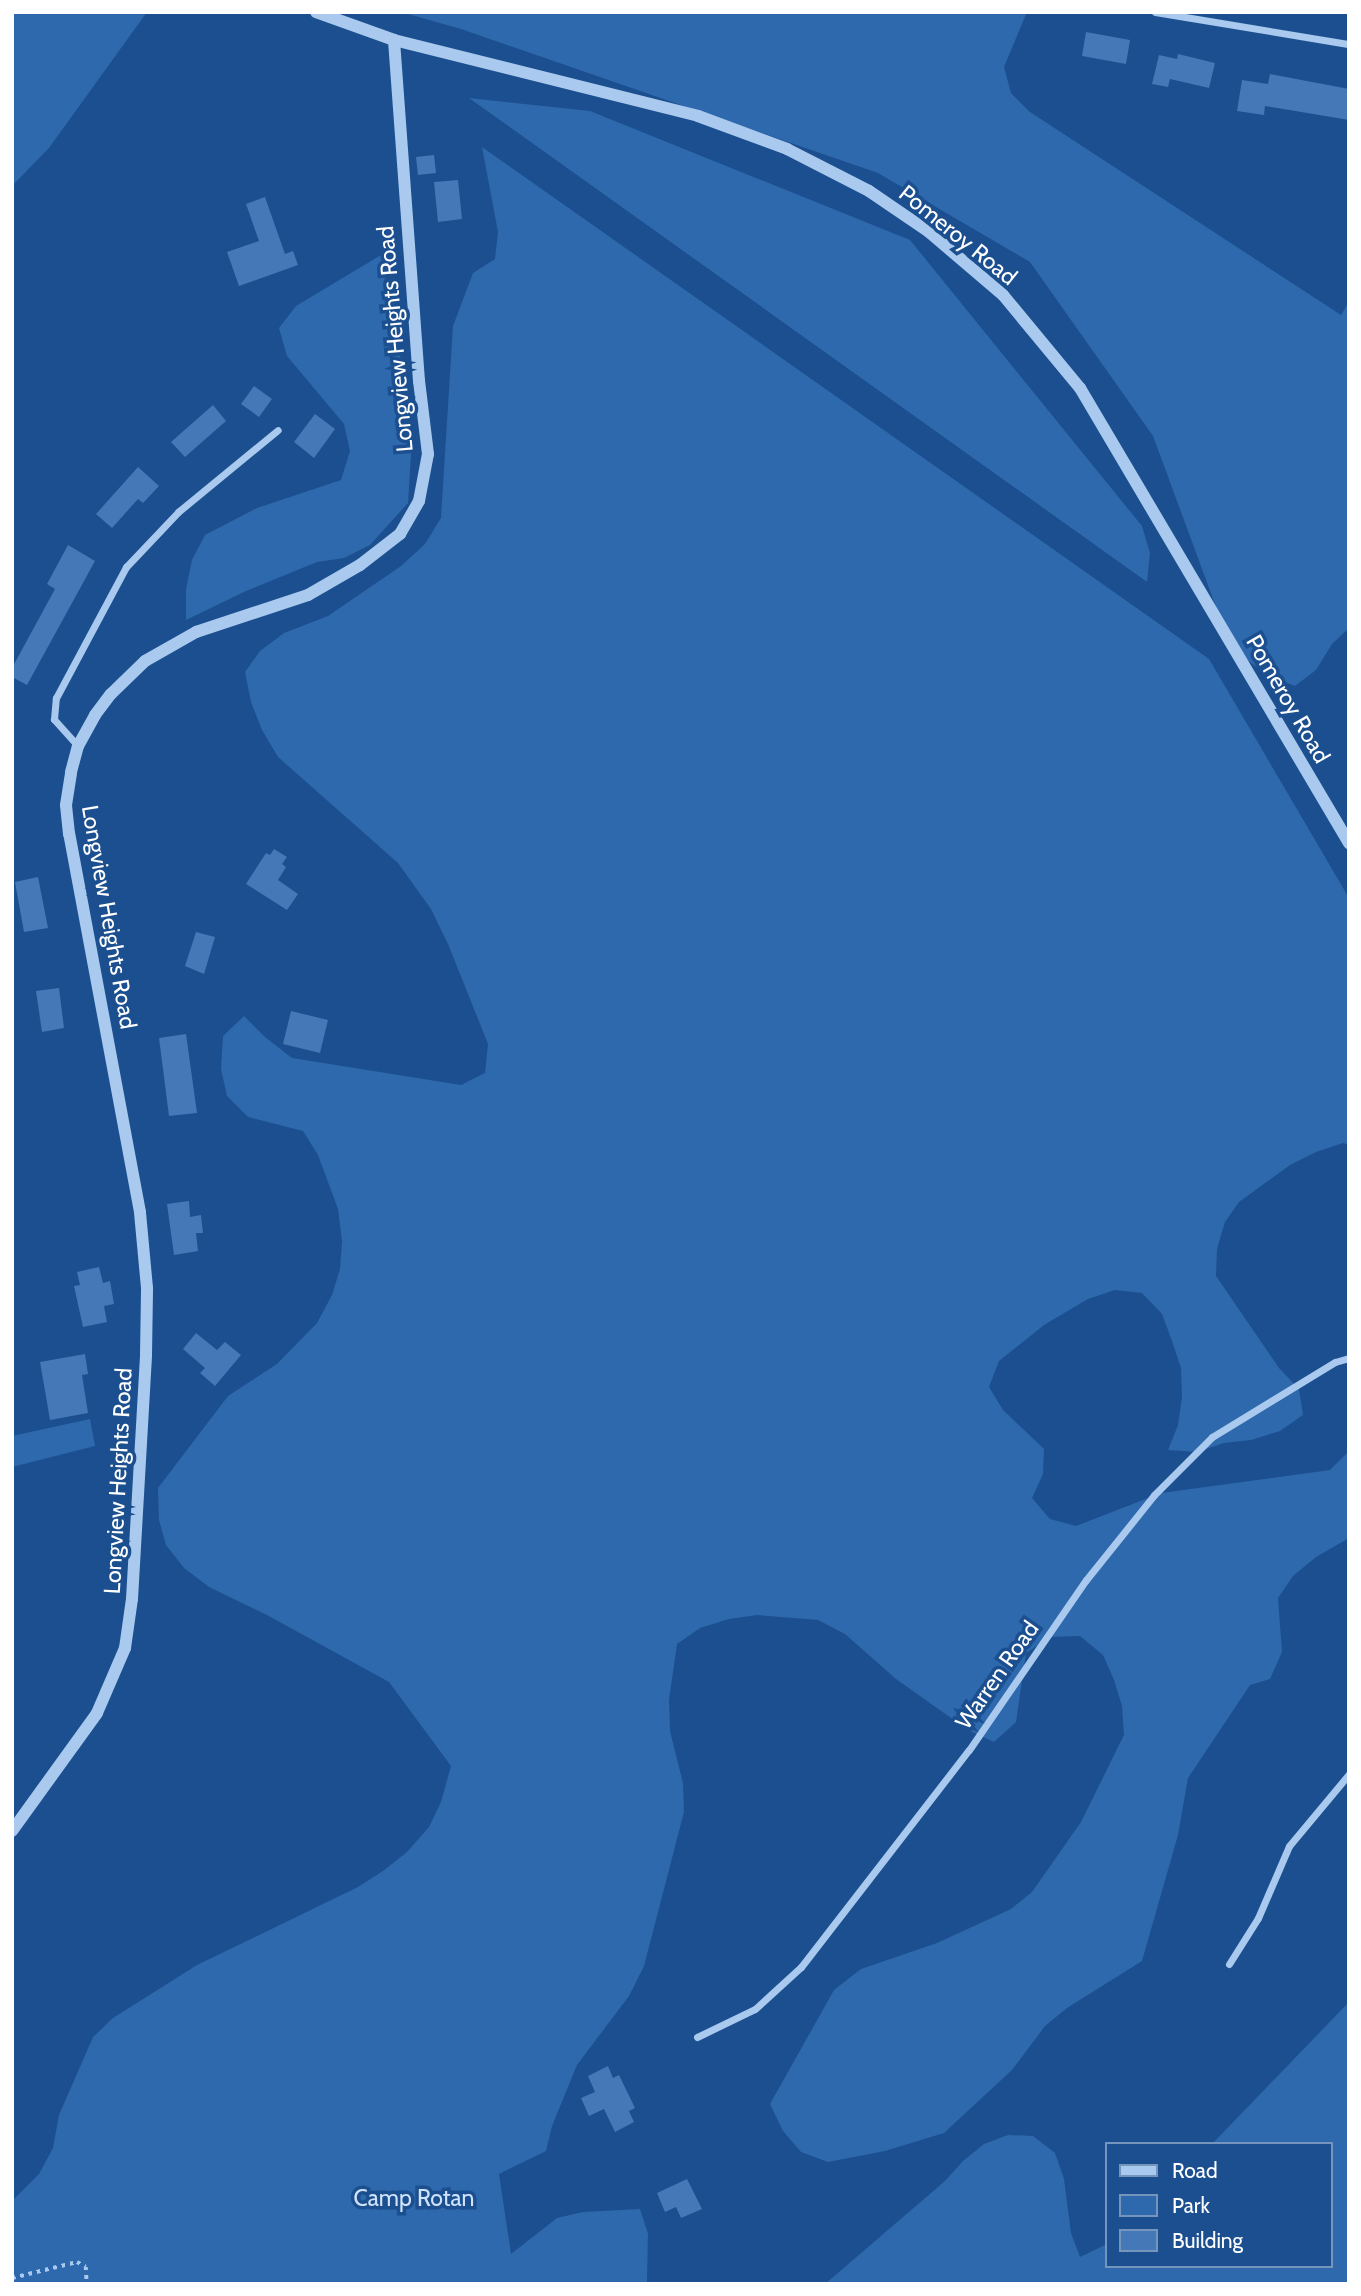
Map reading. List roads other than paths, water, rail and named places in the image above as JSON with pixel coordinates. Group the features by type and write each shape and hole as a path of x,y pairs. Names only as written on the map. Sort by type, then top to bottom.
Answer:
{"street":[{"name":"Pomeroy Road","path":"316,12 394,40 698,117 786,149 869,191 955,253 1003,295 1080,388 1349,843"},
{"path":"1155,12 1349,44"},
{"name":"Longview Heights Road","path":"12,1831 97,1713 122,1658 132,1599 147,1336 144,1255 119,1091 67,821 68,788 78,746 111,694 145,661 196,632 308,595 360,565 400,534 419,501 428,454 419,381 394,40"},
{"path":"78,746 54,719 57,698 126,566 178,512 278,430"},
{"name":"Warren Road","path":"697,2037 755,2010 802,1967 961,1761 1086,1580 1154,1494 1212,1437 1335,1362 1349,1358"},
{"path":"1229,1964 1258,1918 1289,1846 1349,1774"}],"park label":[{"name":"Camp Rotan","path":"414,2198"}]}
